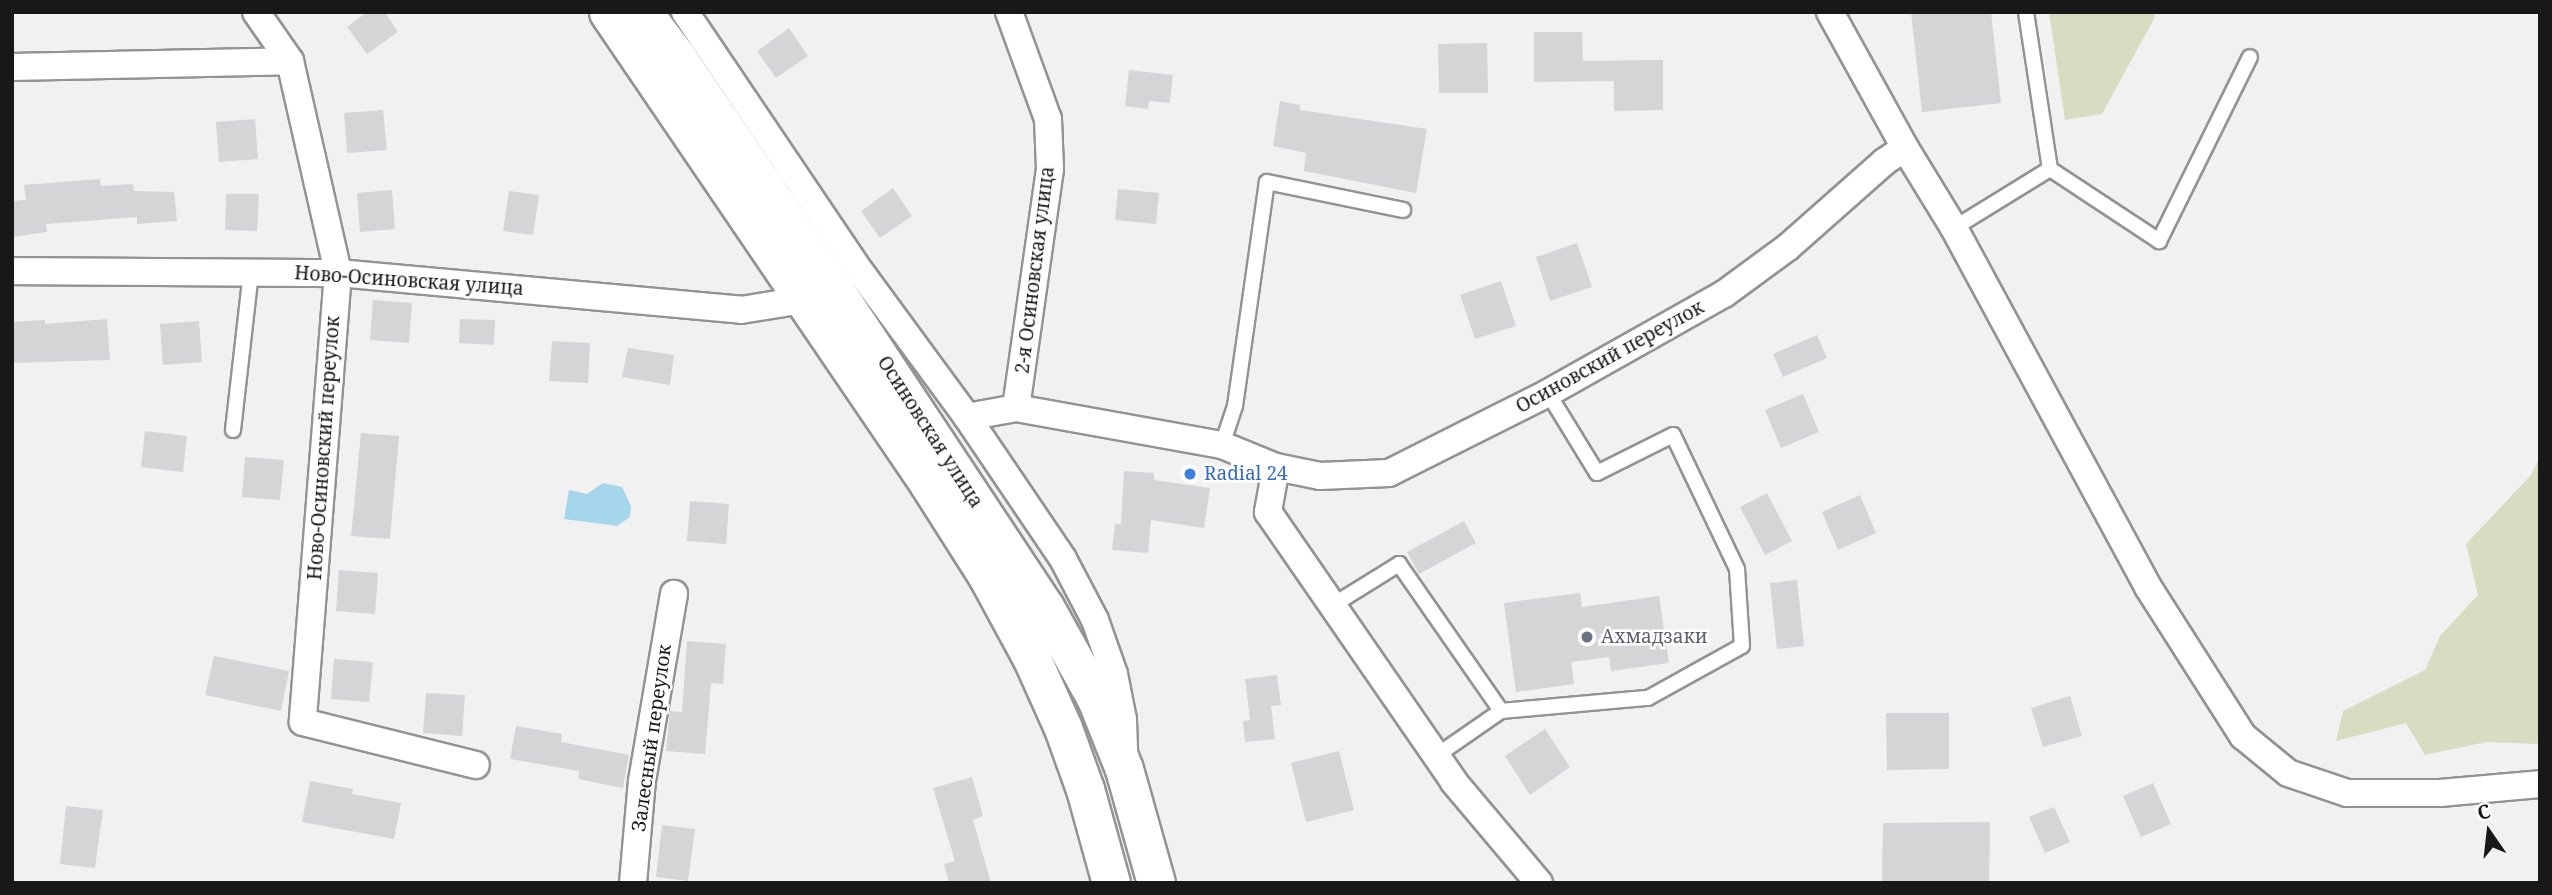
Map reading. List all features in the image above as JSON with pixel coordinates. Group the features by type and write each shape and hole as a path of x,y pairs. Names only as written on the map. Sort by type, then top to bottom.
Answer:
{"street":[{"name":"Ново-Осиновский переулок","path":"256,12 290,61 338,273 303,722 476,765"},
{"name":"Осиновская улица","path":"608,12 928,483 987,576 1032,659 1063,728 1085,789 1111,883"},
{"name":"Осиновская улица","path":"643,12 677,57 856,320 1045,607 1096,699 1124,769 1156,883"},
{"path":"685,12 862,274 967,417 1063,559 1095,620 1114,674 1123,720 1124,769"},
{"name":"2-я Осиновская улица","path":"1009,12 1048,119 1050,169 1016,408"},
{"path":"1830,12 1905,148 1954,228 2148,587 2243,736 2288,773 2347,793 2440,793 2540,785"},
{"path":"12,67 290,61"},
{"name":"Осиновский переулок","path":"967,417 1016,408 1222,444 1276,467 1320,477 1390,473 1548,393 1724,294 1788,247 1884,162 1905,148"},
{"name":"Ново-Осиновская улица","path":"12,271 338,273 741,310 803,300"},
{"path":"1276,467 1268,512 1454,782 1539,883"},
{"name":"Залесный переулок","path":"633,883 642,781 674,594"}],"lane":[{"path":"2026,12 2050,169 2159,241 2250,57"},
{"path":"1954,228 2050,169"},
{"path":"1222,444 1235,406 1267,182 1403,210"},
{"path":"233,430 251,272"},
{"path":"1437,756 1501,711 1648,698 1742,646 1737,569 1673,435 1597,473 1548,393"},
{"path":"1333,604 1399,564 1501,711"}],"green space":[{"path":"2049,12 2154,12 2155,17 2102,114 2065,120"},
{"path":"2540,458 2540,744 2486,742 2425,755 2406,723 2336,741 2343,711 2425,670 2440,636 2478,595 2466,544 2530,476"}],"water":[{"path":"603,483 622,487 631,506 630,517 617,526 564,519 569,490 587,494"}],"building":[{"path":"367,12 385,12 398,32 367,54 347,27"},
{"path":"1911,12 1991,12 2001,103 1922,112"},
{"path":"789,28 808,56 776,78 757,51"},
{"path":"1534,32 1582,32 1583,61 1663,60 1663,110 1614,111 1614,81 1534,82"},
{"path":"1487,43 1488,93 1439,93 1438,44"},
{"path":"1129,70 1173,75 1170,103 1149,101 1148,109 1125,106"},
{"path":"1280,101 1300,105 1300,110 1427,129 1416,193 1304,171 1306,153 1273,146"},
{"path":"383,110 387,150 347,153 344,113"},
{"path":"255,119 258,159 219,162 216,122"},
{"path":"100,179 101,186 133,184 134,191 174,192 177,221 137,224 137,217 46,224 47,232 12,237 12,201 26,200 24,185"},
{"path":"893,188 912,216 880,238 861,211"},
{"path":"1118,189 1159,193 1156,224 1115,220"},
{"path":"392,190 395,229 360,232 357,193"},
{"path":"509,191 539,195 533,235 503,231"},
{"path":"226,194 259,194 257,231 225,230"},
{"path":"1577,243 1592,287 1550,301 1536,257"},
{"path":"1501,281 1516,326 1475,339 1460,295"},
{"path":"373,300 412,303 409,343 370,340"},
{"path":"107,319 110,360 12,363 12,322 45,320 45,324"},
{"path":"460,319 495,320 494,345 459,343"},
{"path":"199,321 202,362 163,365 160,324"},
{"path":"1817,335 1827,358 1783,377 1773,354"},
{"path":"552,341 590,343 588,383 549,381"},
{"path":"628,348 674,355 670,385 622,377"},
{"path":"1803,394 1819,432 1781,448 1765,410"},
{"path":"145,431 187,436 183,472 141,467"},
{"path":"361,433 399,436 390,539 351,536"},
{"path":"245,457 284,460 280,500 242,497"},
{"path":"1124,471 1154,473 1154,480 1210,488 1204,528 1151,520 1148,553 1112,550 1115,524 1121,524"},
{"path":"1767,493 1792,541 1765,555 1740,507"},
{"path":"1860,495 1876,533 1838,550 1822,512"},
{"path":"690,501 729,504 726,544 687,541"},
{"path":"1464,521 1476,543 1419,574 1407,552"},
{"path":"339,570 378,573 375,614 336,611"},
{"path":"1797,580 1804,646 1777,649 1770,583"},
{"name":"Ахмадзаки","path":"1580,593 1582,607 1659,596 1669,663 1611,671 1609,657 1571,662 1574,684 1516,692 1504,603"},
{"path":"687,641 726,644 723,684 711,683 705,754 666,751 670,711 682,712"},
{"path":"214,656 289,671 281,711 205,695"},
{"path":"334,659 373,662 369,702 331,699"},
{"path":"1277,675 1281,705 1271,706 1275,739 1245,742 1243,721 1250,720 1245,679"},
{"path":"426,693 465,695 462,736 423,733"},
{"path":"2070,696 2082,736 2043,747 2031,708"},
{"path":"1886,713 1949,713 1949,769 1887,770"},
{"path":"516,726 562,734 561,742 629,755 623,788 578,779 579,771 510,759"},
{"path":"1545,729 1570,767 1530,795 1505,756"},
{"path":"1339,751 1354,810 1306,822 1291,763"},
{"path":"972,777 983,816 973,820 991,883 949,883 944,864 955,861 933,788"},
{"path":"310,781 353,789 352,794 401,803 394,839 302,822"},
{"path":"2153,783 2171,824 2141,837 2123,796"},
{"path":"66,806 103,810 95,868 60,864"},
{"path":"2054,807 2070,842 2045,853 2029,817"},
{"path":"1990,822 1989,883 1882,883 1883,823"},
{"path":"662,825 695,829 688,881 656,877"}],"place":[{"name":"Radial 24","path":"1190,474"},
{"name":"Ахмадзаки","path":"1587,637"}]}
